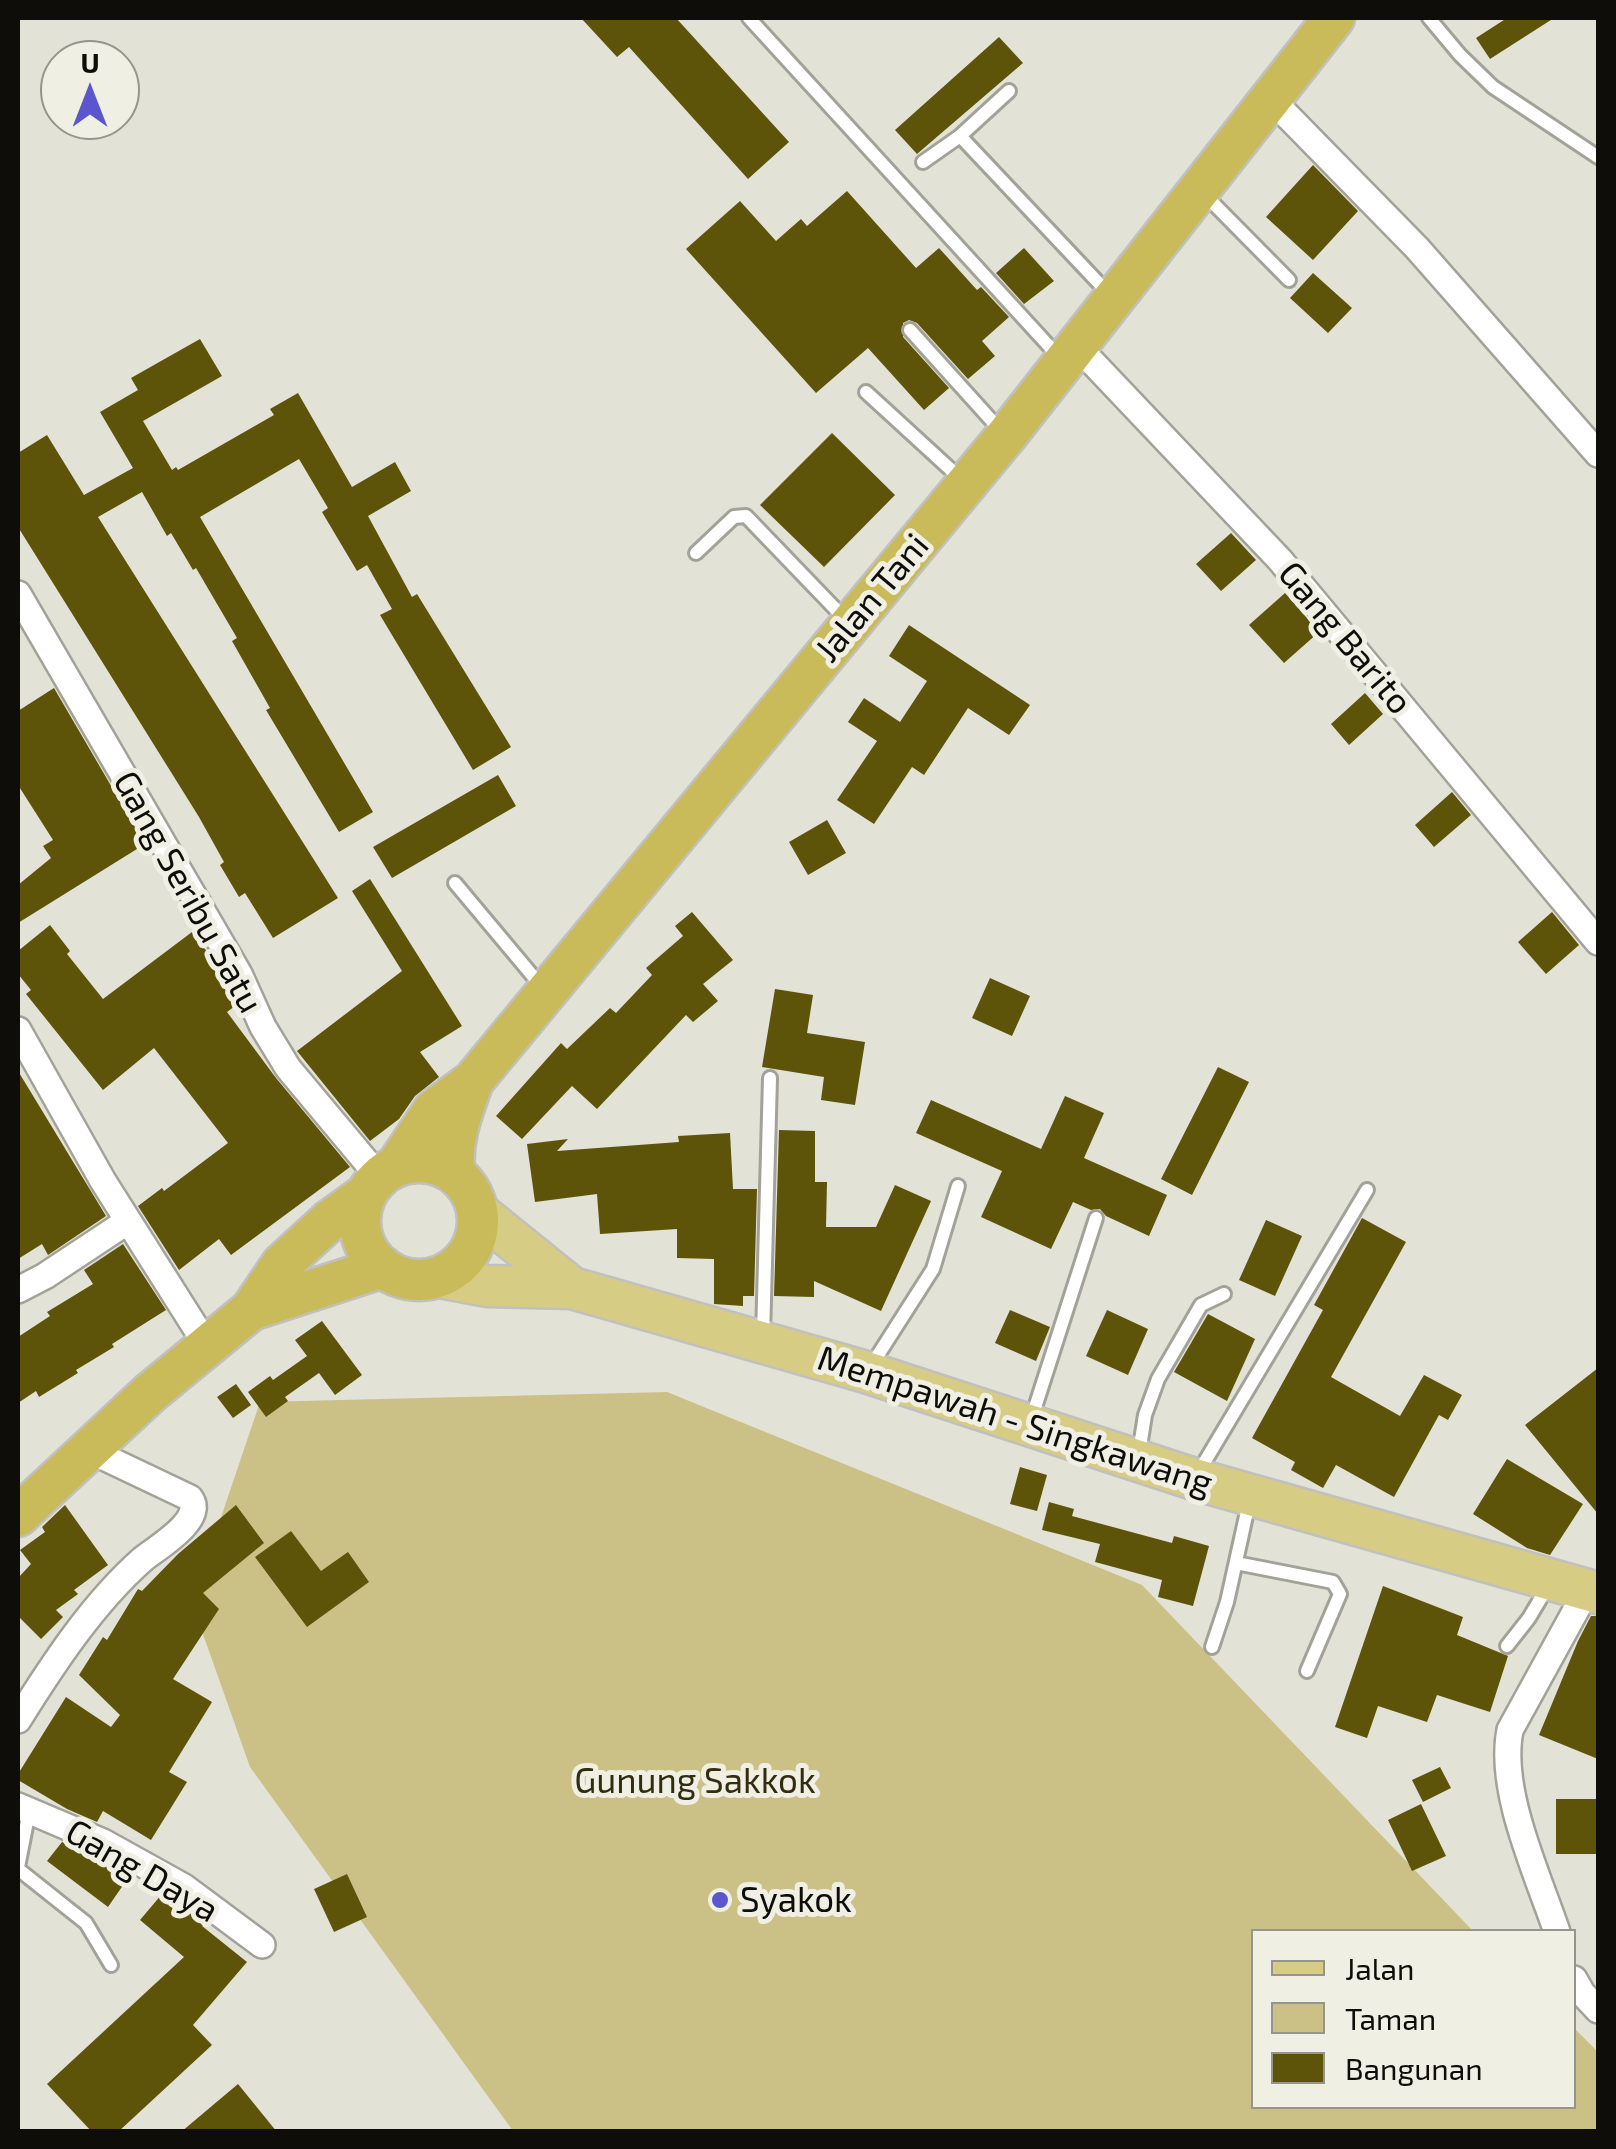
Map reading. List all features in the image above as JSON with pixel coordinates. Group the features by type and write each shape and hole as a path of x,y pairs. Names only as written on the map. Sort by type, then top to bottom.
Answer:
{"highway":[{"name":"Jalan Tani","path":"381,1179 434,1110 473,1081 1006,436 1334,18"},
{"path":"454,1172 452,1148 473,1081"},
{"path":"251,1310 282,1264 329,1221 381,1179 427,1162 454,1172 474,1197 478,1229 465,1258 438,1277 415,1280 382,1267 371,1256 360,1226 381,1179"},
{"path":"18,1516 206,1344 251,1310 382,1267"}],"main road":[{"path":"478,1212 572,1288"},
{"name":"Mempawah - Singkawang","path":"438,1277 487,1286 572,1288 866,1372 1250,1496 1579,1588"}],"street":[{"path":"1270,100 1417,248 1598,454"},
{"name":"Gang Barito","path":"1071,355 1280,560 1598,942"},
{"name":"Gang Seribu Satu","path":"18,594 240,974 263,1027 288,1068 381,1179"},
{"path":"18,1030 128,1221 206,1344"},
{"path":"18,1290 128,1221"},
{"path":"18,1720 113,1589 179,1532 195,1510 190,1498 89,1450"},
{"path":"1556,1929 1511,1792 1506,1748 1510,1730 1579,1588"},
{"name":"Gang Daya","path":"23,1808 103,1842 184,1886 262,1945"},
{"path":"1576,1982 1598,2010"}],"lane":[{"path":"748,18 1071,355"},
{"path":"1429,18 1460,56 1493,87 1598,158"},
{"path":"923,162 960,136 1009,91"},
{"path":"960,136 1114,300"},
{"path":"1200,190 1288,280"},
{"path":"910,330 1006,436"},
{"path":"866,392 966,484"},
{"path":"696,552 734,517 746,516 850,624"},
{"path":"455,883 546,992"},
{"path":"762,1343 770,1078"},
{"path":"866,1372 933,1269 958,1186"},
{"path":"1194,1479 1367,1190"},
{"path":"1029,1424 1096,1218"},
{"path":"1137,1460 1158,1379 1201,1304 1224,1294"},
{"path":"1212,1647 1250,1496"},
{"path":"1236,1562 1333,1582 1338,1588 1340,1594 1307,1671"},
{"path":"1507,1646 1529,1618 1579,1588"},
{"path":"23,1808 18,1868 86,1923 111,1965"}],"green space":[{"name":"Gunung Sakkok","path":"667,1392 1142,1585 1471,1929 1251,1929 1251,2109 1576,2109 1576,2030 1598,2052 1598,2131 513,2131 250,1767 192,1603 260,1402"}],"building":[{"path":"581,18 676,18 789,142 748,179 629,47 617,57"},
{"path":"1507,18 1554,18 1490,59 1476,38"},
{"path":"999,37 1023,63 917,154 895,130"},
{"path":"1313,165 1358,211 1313,260 1266,217"},
{"path":"847,191 916,268 939,248 977,290 981,287 1009,317 982,341 995,356 968,379 917,323 903,323 903,337 949,388 924,410 868,348 816,393 686,249 740,201 776,241 801,219 807,226"},
{"path":"1024,248 1054,281 1024,304 996,273"},
{"path":"1313,273 1352,308 1328,333 1290,298"},
{"path":"200,339 222,376 143,421 172,470 274,415 270,409 298,393 352,487 395,462 411,491 368,516 412,597 417,594 511,747 473,770 380,615 392,609 367,565 357,571 322,512 328,508 299,459 200,517 373,812 339,832 266,710 270,708 232,641 237,638 196,568 193,570 171,533 167,536 142,492 98,517 338,898 273,938 245,893 239,897 199,817 18,527 18,453 47,435 84,495 133,468 100,412 138,390 131,378"},
{"path":"832,433 895,495 824,567 760,505"},
{"path":"1231,533 1256,560 1221,591 1196,564"},
{"path":"1285,593 1319,632 1284,663 1249,625"},
{"path":"909,625 1030,705 1009,735 968,708 924,775 912,767 874,824 837,800 877,741 848,722 864,698 900,722 927,681 889,656"},
{"path":"54,688 145,844 18,923 18,885 51,858 43,846 53,840 18,785 18,711"},
{"path":"1365,693 1383,714 1349,745 1331,724"},
{"path":"498,775 516,806 392,878 373,847"},
{"path":"1452,792 1471,815 1434,847 1415,825"},
{"path":"827,820 846,853 808,875 789,842"},
{"path":"370,879 462,1026 420,1052 439,1077 415,1096 399,1119 370,1141 297,1051 402,971 352,891"},
{"path":"692,912 733,960 703,984 718,1001 693,1022 686,1015 597,1109 572,1086 522,1139 496,1116 561,1043 567,1049 610,1008 616,1013 652,975 646,968 683,936 675,926"},
{"path":"1552,912 1579,945 1546,974 1518,942"},
{"path":"50,925 70,951 67,954 103,999 192,932 208,953 235,1006 227,1012 350,1167 231,1255 219,1239 179,1270 138,1206 228,1143 154,1048 103,1090 26,994 31,990 18,974 18,951"},
{"path":"990,978 1030,996 1012,1036 972,1018"},
{"path":"775,989 813,995 807,1033 865,1042 855,1105 821,1100 824,1077 762,1067"},
{"path":"1218,1067 1249,1082 1192,1195 1161,1179"},
{"path":"18,1071 106,1216 48,1255 42,1244 18,1259"},
{"path":"1065,1096 1104,1113 1084,1158 1167,1195 1149,1236 1106,1216 1100,1209 1091,1210 1073,1202 1051,1249 981,1217 1002,1171 916,1133 931,1100 1041,1149"},
{"path":"779,1130 815,1131 815,1182 827,1182 826,1227 876,1227 895,1185 931,1201 881,1311 814,1281 814,1297 774,1296"},
{"path":"730,1133 733,1189 757,1189 754,1296 743,1296 743,1306 714,1304 714,1259 677,1258 677,1229 600,1234 597,1194 535,1202 527,1144 568,1139 557,1151 679,1142 678,1136"},
{"path":"1362,1218 1406,1242 1331,1377 1400,1416 1424,1375 1462,1395 1448,1420 1439,1415 1394,1497 1336,1465 1323,1488 1291,1470 1295,1462 1252,1438 1323,1310 1314,1305"},
{"path":"1266,1220 1302,1236 1275,1296 1239,1280"},
{"path":"123,1244 166,1310 112,1344 114,1347 76,1370 78,1373 39,1397 36,1391 18,1403 18,1337 50,1316 47,1312 93,1284 84,1270"},
{"path":"1010,1310 1050,1327 1036,1361 995,1343"},
{"path":"1107,1310 1148,1329 1128,1375 1086,1356"},
{"path":"1208,1314 1255,1339 1227,1401 1174,1372"},
{"path":"322,1321 362,1375 335,1395 319,1373 285,1397 288,1401 266,1417 248,1392 307,1356 295,1340"},
{"path":"1598,1368 1598,1514 1525,1425"},
{"path":"236,1384 251,1405 233,1418 217,1397"},
{"path":"1507,1459 1583,1504 1550,1555 1527,1548 1473,1514"},
{"path":"1020,1467 1047,1475 1037,1511 1010,1504"},
{"path":"1049,1502 1074,1509 1072,1516 1172,1543 1174,1536 1209,1546 1193,1606 1158,1597 1162,1580 1095,1562 1100,1544 1042,1530"},
{"path":"65,1505 108,1565 74,1590 78,1594 56,1610 63,1617 41,1639 18,1616 18,1578 31,1564 20,1550 45,1532 42,1527"},
{"path":"236,1505 264,1543 203,1593 219,1609 173,1679 212,1702 169,1772 187,1782 151,1840 103,1811 97,1822 18,1780 18,1774 66,1697 111,1727 120,1715 79,1675 103,1637 107,1640 138,1589 142,1591"},
{"path":"291,1531 321,1571 348,1552 369,1582 307,1627 255,1557"},
{"path":"1383,1586 1463,1617 1457,1635 1508,1656 1490,1712 1437,1695 1427,1722 1378,1706 1367,1738 1335,1727"},
{"path":"1591,1616 1598,1616 1598,1759 1539,1735"},
{"path":"1440,1767 1451,1788 1423,1802 1412,1780"},
{"path":"1556,1799 1598,1799 1598,1854 1556,1854"},
{"path":"1421,1804 1446,1856 1412,1871 1388,1820"},
{"path":"62,1842 96,1857 128,1878 108,1907 47,1861"},
{"path":"347,1874 367,1917 334,1932 314,1889"},
{"path":"162,1894 205,1923 202,1926 247,1962 193,2025 212,2045 118,2132 92,2132 47,2084 184,1957 140,1920"},
{"path":"238,2084 277,2132 181,2132"}],"place":[{"name":"Syakok","path":"720,1900"}]}
